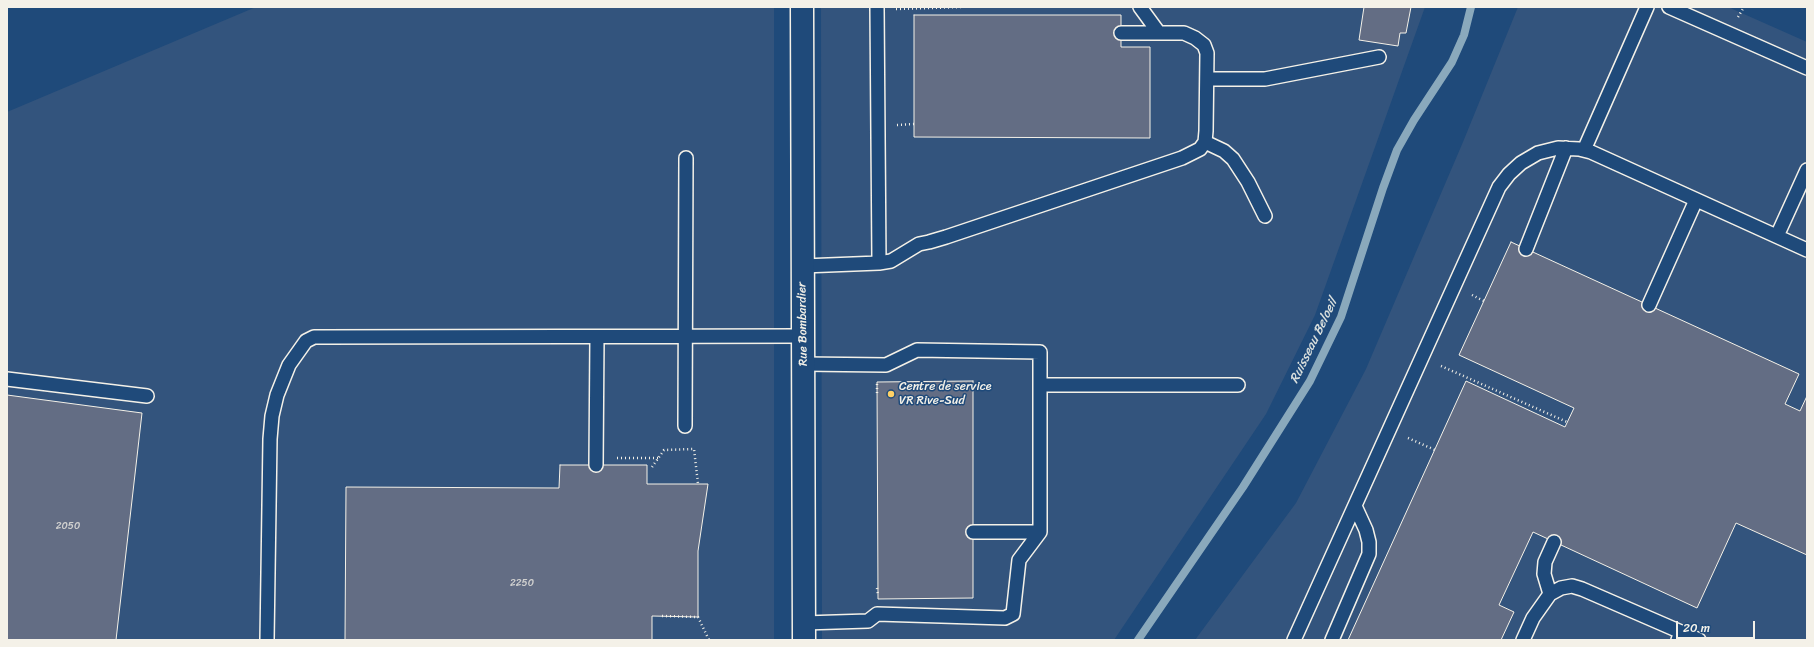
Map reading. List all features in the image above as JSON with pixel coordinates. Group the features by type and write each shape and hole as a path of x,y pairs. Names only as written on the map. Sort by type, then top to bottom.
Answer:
{"street":[{"name":"Rue Bombardier","path":"802,7 804,631"}],"lane":[{"path":"877,7 879,263"},
{"path":"1140,7 1159,33"},
{"path":"1584,150 1647,7"},
{"path":"1669,7 1807,68"},
{"path":"803,266 879,263 891,261 918,244 940,239 1194,153 1200,149 1205,142 1207,53 1204,45 1195,38 1184,33 1121,33"},
{"path":"1207,79 1265,79 1379,57"},
{"path":"1205,142 1224,151 1233,159 1248,182 1265,216"},
{"path":"1294,640 1499,187 1508,174 1521,163 1538,153 1558,148 1584,150 1807,250"},
{"path":"1526,249 1566,148"},
{"path":"685,426 686,158"},
{"path":"1778,236 1807,170"},
{"path":"1649,305 1696,200"},
{"path":"267,640 270,439 272,416 277,395 289,365 306,342 314,337 803,336"},
{"path":"596,465 597,337"},
{"path":"804,364 886,365 916,350 1040,352 1040,532 1019,560 1013,614 1005,618 877,614 868,621 804,631"},
{"path":"7,379 147,396"},
{"path":"1040,385 1238,385"},
{"path":"1332,640 1369,554 1369,542 1366,530 1355,506"},
{"path":"973,532 1040,532"},
{"path":"1550,594 1544,574 1545,562 1554,542"},
{"path":"1523,640 1533,618 1550,594 1561,588 1572,586 1582,589 1680,636 1698,640"}],"path":[{"path":"901,9 964,7"},
{"path":"1736,21 1744,7"},
{"path":"901,125 914,124"},
{"path":"1466,292 1484,301"},
{"path":"1435,364 1567,422"},
{"path":"1402,435 1435,450"},
{"path":"652,467 664,450 694,449 698,484"},
{"path":"628,458 658,458"},
{"path":"662,616 698,617 698,620 709,640"}],"shaded area":[{"path":"256,7 774,7 774,640 7,640 7,112"},
{"path":"821,7 1425,7 1315,315 1266,414 1114,640 822,640"},
{"path":"1518,7 1728,7 1807,42 1807,640 1195,640 1296,503 1366,369 1463,142"}],"building":[{"path":"1364,7 1411,7 1406,33 1400,33 1398,46 1359,40"},
{"path":"914,15 1121,15 1121,47 1150,47 1150,138 914,137"},
{"path":"1511,242 1799,374 1785,404 1800,411 1807,396 1807,555 1736,523 1697,608 1533,532 1499,605 1514,612 1501,640 1348,640 1466,381 1565,427 1574,408 1459,355"},
{"path":"973,381 973,598 878,599 877,382"},
{"path":"7,395 142,413 116,640 7,640"},
{"path":"560,465 647,465 647,484 708,484 698,551 698,617 652,616 652,640 345,640 346,487 559,488"}],"waterway":[{"name":"Ruisseau Beloeil","path":"1138,640 1243,487 1310,381 1341,317 1397,150 1414,120 1452,62 1464,35 1471,7"}],"place":[{"name":"Centre de service VR Rive-Sud","path":"891,394"}]}
